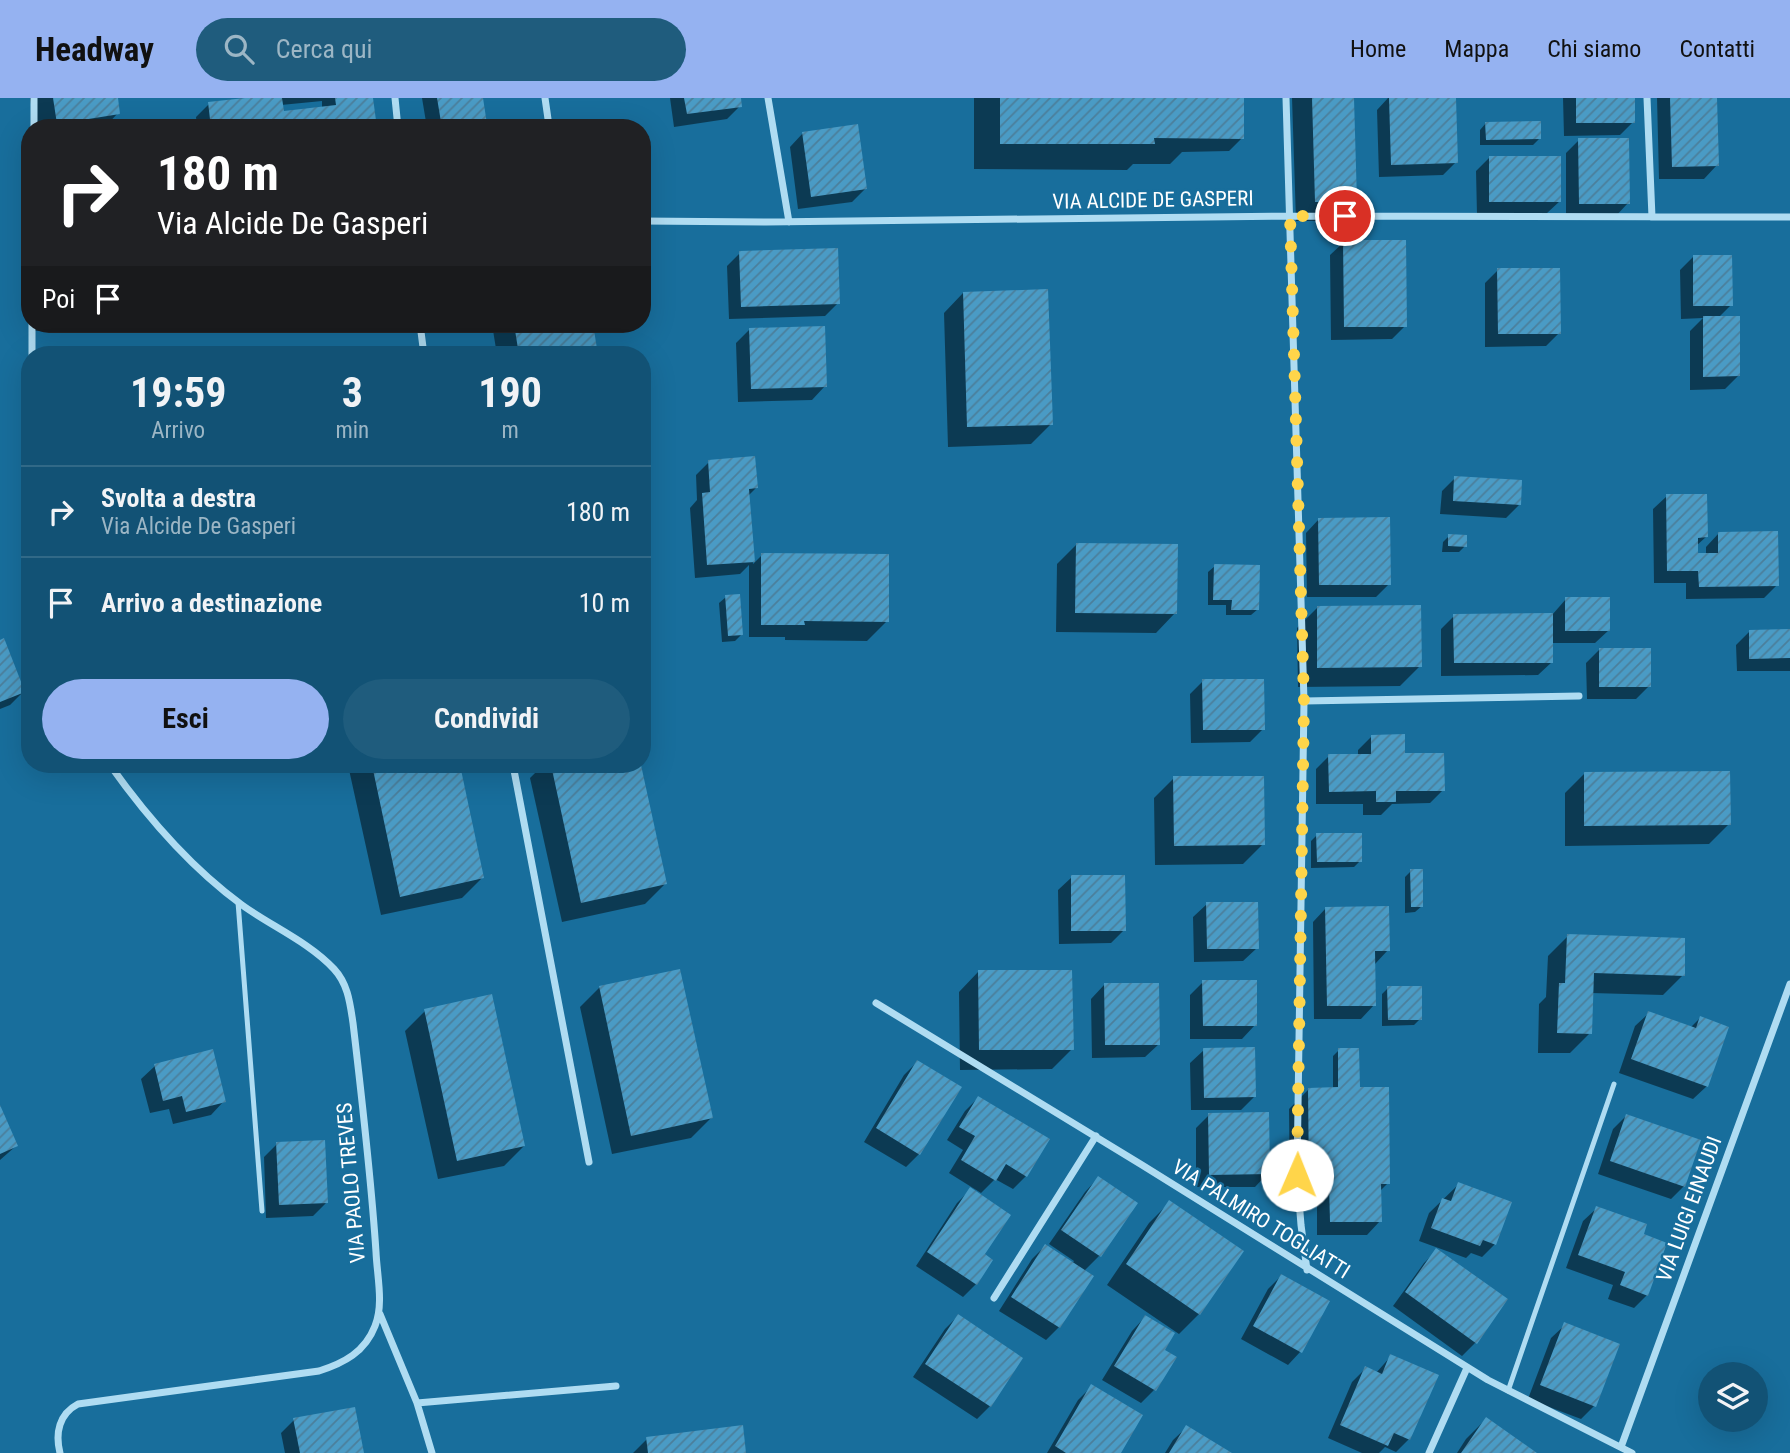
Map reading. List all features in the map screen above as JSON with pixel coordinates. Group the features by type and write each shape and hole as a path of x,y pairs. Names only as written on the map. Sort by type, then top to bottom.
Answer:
{"street":[{"path":"34,98 34,119"},
{"path":"394,98 397,119"},
{"path":"545,98 548,119"},
{"path":"768,98 789,222"},
{"path":"1286,98 1304,701 1297,1175 1307,1270"},
{"path":"1647,98 1652,217"},
{"name":"VIA ALCIDE DE GASPERI","path":"651,220 789,222 1290,216 1790,217"},
{"path":"1304,701 1579,696"},
{"name":"VIA PAOLO TREVES","path":"116,773 167,836 215,883 238,902 299,942 333,968 343,980 348,996 372,1195 380,1313"},
{"path":"515,773 589,1162"},
{"name":"VIA LUIGI EINAUDI","path":"1621,1447 1790,984"},
{"name":"VIA PALMIRO TOGLIATTI","path":"876,1003 1096,1136 1467,1368 1632,1453"},
{"path":"994,1298 1096,1136"},
{"path":"380,1313 416,1403 432,1453"},
{"path":"60,1453 58,1434 61,1419 65,1412 78,1404 319,1371 347,1360 359,1351 380,1313"},
{"path":"1429,1453 1467,1368"},
{"path":"416,1403 616,1386"}],"lane":[{"path":"238,902 262,1211"},
{"path":"1508,1391 1614,1084"}],"building":[{"path":"53,98 118,98 120,114 88,119 56,119"},
{"path":"282,98 284,111 336,105 335,98 373,98 376,119 210,119 208,102"},
{"path":"437,98 483,98 486,119 440,119"},
{"path":"684,98 741,98 742,107 687,114"},
{"path":"1000,98 1244,98 1244,139 1154,138 1155,144 1000,144"},
{"path":"1312,98 1354,98 1357,202 1315,202"},
{"path":"1389,98 1456,98 1458,163 1391,165"},
{"path":"1576,98 1635,98 1635,123 1576,123"},
{"path":"1670,98 1717,98 1719,166 1672,167"},
{"path":"1541,121 1541,139 1486,140 1485,122"},
{"path":"858,124 867,189 811,197 802,132"},
{"path":"1578,138 1629,138 1630,204 1579,204"},
{"path":"1489,156 1561,156 1561,202 1489,202"},
{"path":"1343,240 1406,240 1407,327 1344,327"},
{"path":"838,248 840,304 741,307 739,251"},
{"path":"1693,255 1732,255 1733,306 1693,306"},
{"path":"1497,268 1560,268 1561,334 1498,334"},
{"path":"1048,289 1053,425 967,427 963,292"},
{"path":"1703,316 1740,316 1740,376 1703,377"},
{"path":"825,326 827,387 751,389 749,328"},
{"path":"515,333 594,333 597,346 518,346"},
{"path":"755,456 758,488 749,489 755,562 707,565 702,493 710,492 708,460"},
{"path":"1454,476 1522,480 1521,505 1453,501"},
{"path":"1666,494 1707,494 1708,537 1698,538 1698,553 1718,553 1718,532 1778,531 1779,586 1699,587 1698,571 1667,571"},
{"path":"1390,517 1391,585 1319,585 1318,518"},
{"path":"1448,534 1467,535 1467,547 1448,546"},
{"path":"1076,543 1178,544 1177,614 1075,613"},
{"path":"761,553 889,554 889,622 804,621 805,625 761,625"},
{"path":"1214,564 1260,565 1259,610 1231,610 1232,600 1213,600"},
{"path":"740,594 743,635 728,636 725,595"},
{"path":"1565,597 1610,597 1610,631 1565,631"},
{"path":"1421,605 1422,667 1317,668 1317,606"},
{"path":"1553,613 1553,663 1454,663 1453,614"},
{"path":"1790,629 1790,658 1749,659 1749,630"},
{"path":"4,638 21,682 21,694 0,702 0,640"},
{"path":"1599,648 1651,648 1651,687 1599,687"},
{"path":"1202,679 1264,679 1265,730 1203,730"},
{"path":"1405,734 1405,753 1444,753 1445,791 1396,791 1396,802 1376,802 1376,791 1329,792 1328,754 1371,754 1371,735"},
{"path":"1730,771 1731,825 1584,826 1584,772"},
{"path":"374,773 462,773 484,878 400,897"},
{"path":"553,773 643,773 667,884 581,903"},
{"path":"1173,776 1264,776 1265,845 1174,846"},
{"path":"1316,833 1362,833 1362,862 1317,862"},
{"path":"1410,869 1423,869 1423,907 1411,907"},
{"path":"1071,875 1125,875 1126,931 1071,931"},
{"path":"1206,902 1258,902 1259,949 1207,949"},
{"path":"1389,906 1390,951 1375,951 1376,1006 1327,1006 1325,907"},
{"path":"1567,934 1685,938 1685,976 1594,973 1592,1034 1557,1033 1559,983 1565,983"},
{"path":"680,969 713,1118 631,1136 599,986"},
{"path":"978,970 1072,970 1074,1050 979,1050"},
{"path":"1202,980 1257,980 1257,1026 1203,1026"},
{"path":"1104,983 1159,983 1160,1045 1105,1045"},
{"path":"1387,986 1422,986 1422,1020 1388,1020"},
{"path":"492,994 525,1146 457,1161 424,1009"},
{"path":"1648,1011 1696,1028 1700,1016 1729,1027 1708,1087 1631,1059"},
{"path":"1255,1047 1256,1097 1204,1098 1203,1048"},
{"path":"1338,1048 1359,1048 1360,1087 1389,1087 1390,1184 1381,1184 1382,1222 1330,1222 1329,1185 1309,1184 1308,1088 1338,1087"},
{"path":"213,1049 226,1102 186,1112 182,1096 163,1101 154,1064"},
{"path":"917,1060 962,1087 920,1155 876,1128"},
{"path":"978,1096 1050,1139 1027,1177 1006,1164 996,1181 961,1160 975,1136 959,1127"},
{"path":"0,1105 18,1146 0,1154"},
{"path":"1269,1112 1270,1174 1209,1175 1208,1113"},
{"path":"1626,1114 1701,1140 1685,1187 1610,1161"},
{"path":"325,1140 328,1203 279,1205 276,1142"},
{"path":"1098,1176 1138,1203 1101,1257 1061,1230"},
{"path":"1458,1182 1512,1202 1496,1245 1483,1240 1480,1246 1431,1228 1442,1198 1451,1201"},
{"path":"970,1187 1011,1215 985,1254 993,1260 977,1285 927,1252"},
{"path":"1169,1200 1244,1251 1200,1315 1126,1264"},
{"path":"1596,1206 1647,1224 1644,1234 1667,1243 1648,1296 1620,1285 1625,1272 1578,1255"},
{"path":"1045,1244 1094,1276 1060,1328 1011,1297"},
{"path":"1436,1248 1508,1299 1477,1344 1405,1292"},
{"path":"1281,1274 1330,1301 1302,1353 1253,1326"},
{"path":"958,1314 1023,1358 991,1407 925,1364"},
{"path":"1145,1315 1175,1333 1165,1350 1177,1357 1156,1391 1114,1366"},
{"path":"1564,1322 1620,1344 1596,1407 1540,1385"},
{"path":"1390,1354 1439,1375 1410,1440 1394,1433 1388,1446 1340,1425 1365,1366 1382,1374"},
{"path":"1091,1384 1143,1415 1121,1453 1066,1453 1055,1446"},
{"path":"355,1407 364,1453 300,1453 293,1418"},
{"path":"1486,1417 1537,1453 1461,1453"},
{"path":"743,1425 746,1453 648,1453 646,1437"},
{"path":"1186,1425 1232,1453 1169,1453"}],"route":[{"path":"1297,1175 1304,701 1290,216 1345,216"}]}
